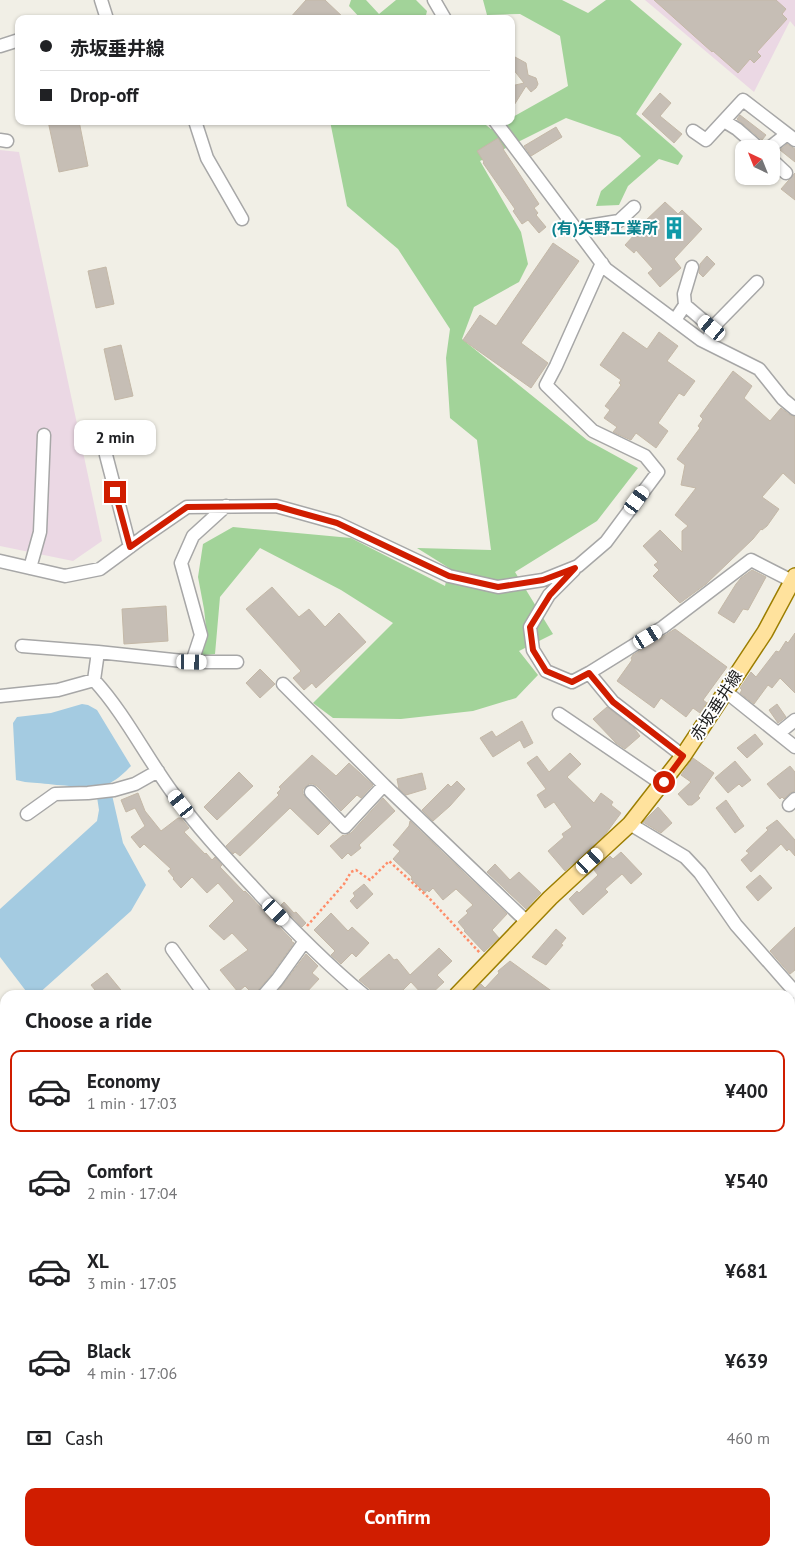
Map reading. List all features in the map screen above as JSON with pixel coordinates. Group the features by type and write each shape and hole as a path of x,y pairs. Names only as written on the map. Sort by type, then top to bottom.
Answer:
{"main road":[{"name":"赤坂垂井線","path":"461,990 550,898 630,824 683,756 765,632 794,579"}],"street":[{"path":"101,0 106,15"},
{"path":"434,0 443,15"},
{"path":"0,46 15,41"},
{"path":"693,131 706,140 743,100 791,137"},
{"path":"724,121 737,128 750,140"},
{"path":"196,125 207,158 242,218"},
{"path":"498,125 606,268 708,343 759,369 783,399 795,408"},
{"path":"780,168 786,174"},
{"path":"578,232 588,226 619,221 634,207"},
{"path":"602,263 556,366 546,384 593,431 645,456 658,472 606,542 575,568 550,595 530,627 533,650 546,671 572,682 664,628 752,560 794,579"},
{"path":"675,320 685,305 684,294 692,266"},
{"path":"708,343 712,328 757,282"},
{"path":"685,305 712,328"},
{"path":"30,568 40,532 44,435"},
{"path":"106,455 130,547"},
{"path":"192,662 201,635 181,563 193,536 226,506"},
{"path":"0,561 65,576 100,569 187,507 276,506 337,523 449,576 498,587 543,580 575,568"},
{"path":"22,646 192,662 237,662"},
{"path":"98,652 94,680 107,695 171,791 210,841 302,939 358,990"},
{"path":"589,673 613,702 683,756"},
{"path":"0,696 58,690 94,680"},
{"path":"282,684 527,922"},
{"path":"725,691 795,746"},
{"path":"559,714 662,784"},
{"path":"779,733 795,720"},
{"path":"27,814 55,794 114,790 135,784 158,771"},
{"path":"311,792 344,826 384,785"},
{"path":"630,824 685,858 700,873 736,925 793,990"},
{"path":"268,990 277,980 302,939"},
{"path":"172,949 201,990"}],"path":[{"path":"302,939 310,922 344,884 351,872 356,870 370,880 390,861 429,898 488,962"}],"shaded area":[{"path":"645,0 795,0 795,27 790,21 754,92"},
{"path":"0,150 19,152 102,541 73,561 0,546"}],"green space":[{"path":"351,0 366,0 379,14 396,0 416,0 427,11 426,15 357,15 349,6"},
{"path":"483,0 562,0 588,13 606,0 630,0 682,44 636,114 683,156 678,165 659,159 628,186 619,205 596,206 601,191 641,156 620,137 566,118 480,161 521,232 528,264 519,282 474,307 462,339 587,440 638,468 597,521 515,572 553,634 519,651 538,675 516,698 473,711 401,719 333,718 313,703 393,623 341,590 260,548 220,597 215,654 201,656 207,636 198,577 203,544 233,527 351,538 445,586 449,568 417,548 491,550 477,440 450,418 446,358 450,329 398,249 347,206 331,125 486,125 491,129 498,125 515,125 515,116 568,86 560,36 520,14 487,15"}],"water":[{"path":"82,704 97,710 131,766 116,780 102,785 69,786 16,780 13,723 17,717 51,713"},
{"path":"112,795 123,843 146,885 131,911 43,990 25,990 0,957 0,909 97,821 99,810 97,797"}],"building":[{"path":"306,0 325,0 341,15 293,15"},
{"path":"654,0 776,0 786,9 782,14 787,19 757,52 761,56 754,63 750,59 738,73"},
{"path":"515,57 526,63 528,75 536,78 538,84 531,92 526,86 515,104 515,85 524,83 515,72"},
{"path":"660,93 671,103 660,116 682,134 674,143 642,114"},
{"path":"740,115 766,135 762,140 737,119"},
{"path":"49,125 80,125 88,166 59,172"},
{"path":"556,127 562,137 531,156 524,146"},
{"path":"498,138 503,149 539,204 534,208 538,213 536,215 546,227 539,233 528,220 522,224 513,211 515,209 483,163 477,151"},
{"path":"787,144 795,149 795,162 780,150"},
{"path":"795,173 795,200 781,189"},
{"path":"665,202 678,214 682,210 702,229 674,259 681,268 660,287 648,273 653,269 636,250 634,253 625,245 636,233 633,230 640,222 642,224"},
{"path":"553,243 579,261 521,343 548,363 531,388 463,340 480,315 496,326"},
{"path":"707,256 715,264 703,277 699,273 700,264"},
{"path":"106,267 114,304 96,308 88,271"},
{"path":"623,332 647,349 659,332 678,346 667,361 695,381 684,396 679,393 658,423 668,431 656,448 636,433 631,440 613,432 617,427 604,418 610,410 605,406 621,385 619,383 621,380 600,365"},
{"path":"121,345 133,396 115,400 104,349"},
{"path":"733,371 752,386 744,398 770,421 781,408 795,417 795,484 783,473 762,497 779,509 767,526 761,529 706,584 680,603 653,576 659,570 654,565 658,562 643,546 660,530 682,552 682,531 688,526 675,515 696,488 681,485 685,465 677,459 700,428 698,426 703,419 700,416"},
{"path":"752,570 766,577 748,610 743,609 734,623 718,613 736,584"},
{"path":"272,587 299,617 309,609 325,627 339,613 366,642 316,688 312,683 304,690 293,678 301,671 246,609"},
{"path":"166,606 168,641 124,644 122,609"},
{"path":"675,629 727,667 703,700 707,703 700,713 693,708 686,717 661,698 654,708 617,681 632,660 633,655"},
{"path":"795,633 795,693 780,678 772,688 768,685 754,704 740,693 742,690 740,688 751,672 756,677 776,651 779,652 786,641 788,643"},
{"path":"260,669 275,684 260,698 246,683"},
{"path":"777,704 786,717 778,723 769,710"},
{"path":"607,707 634,728 640,736 625,749 616,743 593,719"},
{"path":"522,721 533,743 524,748 520,740 493,757 480,738 492,731 496,737"},
{"path":"755,734 763,744 747,758 737,748"},
{"path":"570,753 581,764 567,777 594,803 601,793 613,802 611,805 621,813 604,836 565,871 548,851 564,837 562,834 572,827 554,802 545,808 537,795 546,789 527,763 537,756 549,772"},
{"path":"312,755 336,776 349,763 373,785 361,798 357,795 341,811 317,786 309,784 303,789 303,794 330,823 318,835 290,808 240,856 235,852 233,854 226,846 279,795 277,793 281,789 279,787"},
{"path":"693,758 714,773 698,796 700,798 692,805 688,805 678,794 691,782 681,775"},
{"path":"735,761 751,780 742,787 739,784 728,793 715,778"},
{"path":"790,766 795,772 795,791 784,799 782,797 780,799 767,784"},
{"path":"239,772 253,786 217,820 204,807"},
{"path":"422,773 426,789 406,795 399,789 397,779"},
{"path":"457,781 465,789 433,821 422,810 448,784 451,787"},
{"path":"138,793 145,811 161,831 178,818 181,818 189,828 184,832 212,860 215,857 222,865 220,867 292,940 294,943 258,990 249,990 245,986 240,990 236,990 220,970 248,950 232,933 224,940 209,926 234,901 218,883 207,893 192,877 181,888 168,871 171,869 144,844 140,848 131,837 145,826 135,808 126,812 121,800"},
{"path":"383,798 395,811 359,845 361,848 351,856 348,853 342,859 330,846 343,835 351,833"},
{"path":"726,800 744,826 735,833 716,808"},
{"path":"658,807 672,823 661,833 643,822"},
{"path":"777,820 795,840 795,856 781,844 751,872 741,860 749,853 746,851 768,830 766,828"},
{"path":"410,821 507,914 492,930 499,938 484,952 458,922 468,913 466,911 473,905 456,889 443,900 433,888 425,893 393,859 400,851 393,845 409,826"},
{"path":"621,852 642,874 631,884 622,874 605,889 608,892 583,915 569,899 577,891 579,893 598,875 594,870 610,856 613,859"},
{"path":"495,864 510,880 519,872 541,893 526,909 487,872"},
{"path":"760,875 772,888 758,901 746,887"},
{"path":"364,884 373,894 357,909 350,901 355,896 353,893"},
{"path":"284,902 306,923 302,927 281,905"},
{"path":"331,913 348,931 352,927 369,943 356,957 352,953 341,964 331,955 335,951 314,930"},
{"path":"795,927 795,970 790,974 770,951"},
{"path":"556,929 566,938 561,944 563,945 546,965 532,957"},
{"path":"439,948 452,961 437,975 444,982 435,990 418,990 411,982 403,990 370,990 359,980 389,954 394,960 397,959 410,975"},
{"path":"306,954 318,966 312,973 319,979 309,990 279,990"},
{"path":"510,961 550,990 475,990 481,984 485,988 499,973 498,971"},
{"path":"107,973 121,990 95,990 91,985"}],"place":[{"name":"(有)矢野工業所","path":"674,228"}],"route":[{"path":"115,492 130,547 187,507 276,506 337,523 449,576 498,587 543,580 575,568 550,595 530,627 533,650 546,671 572,682 589,673 613,702 683,756 664,782"}]}
